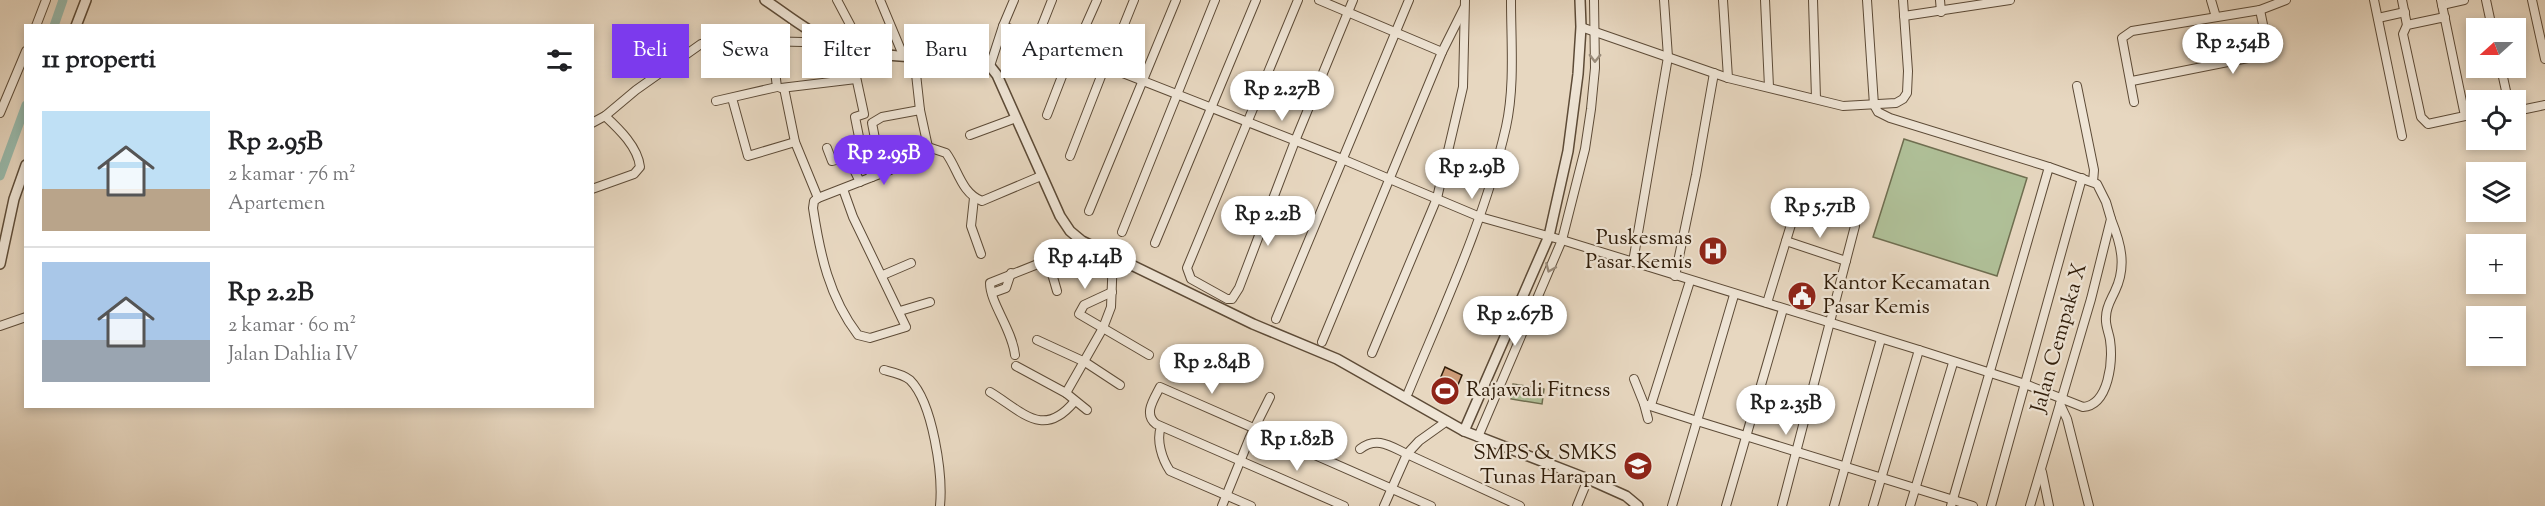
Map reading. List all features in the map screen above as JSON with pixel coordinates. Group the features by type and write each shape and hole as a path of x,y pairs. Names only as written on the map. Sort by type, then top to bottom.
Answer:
{"street":[{"path":"37,24 46,0"},
{"path":"77,24 86,0"},
{"path":"765,0 802,24"},
{"path":"837,0 848,24"},
{"path":"880,0 903,55"},
{"path":"1004,24 1014,0"},
{"path":"1043,24 1052,0"},
{"path":"1085,24 1096,0"},
{"path":"1124,24 1134,0"},
{"path":"1089,211 1176,0"},
{"path":"1122,232 1215,0"},
{"path":"1155,243 1256,0"},
{"path":"1298,0 1187,268 1191,279 1227,299 1232,298 1239,288 1295,141 1353,0"},
{"path":"1319,0 1442,52"},
{"path":"1276,319 1409,0"},
{"path":"1408,393 1480,217 1506,126 1510,89 1512,0"},
{"path":"1464,431 1549,236 1568,151 1578,74 1580,0"},
{"path":"1478,437 1562,240 1585,148 1595,68 1594,0"},
{"path":"1633,262 1668,57 1664,0"},
{"path":"1722,0 1728,78"},
{"path":"1765,0 1769,87"},
{"path":"1814,0 1816,98"},
{"path":"1133,78 1342,159 1480,217 1549,236 1734,295 1831,322 1953,363 2025,384 2061,402 2088,407 2097,402 2104,390 2110,355 2105,315 2121,276 2122,264 2122,251 2102,192 2094,182 1882,114 1874,105 1868,0"},
{"path":"1581,27 1728,78 1843,106 1874,105 1898,102 1906,93 1908,71 1903,0"},
{"path":"1940,0 1941,12"},
{"path":"1904,16 2010,0"},
{"path":"2211,0 2216,16"},
{"path":"2134,102 2132,81 2122,38 2124,34 2260,10 2286,0"},
{"path":"2374,0 2402,136"},
{"path":"2402,0 2408,25 2403,34 2421,117 2428,124 2465,116 2442,3 2464,0"},
{"path":"2486,0 2490,18"},
{"path":"2532,0 2545,58"},
{"path":"1322,342 1442,52 1466,2"},
{"path":"1372,353 1437,198 1463,87 1466,2"},
{"path":"2132,81 2263,55 2268,49 2260,10"},
{"path":"2378,18 2405,12"},
{"path":"2408,25 2445,17"},
{"path":"1001,32 991,60 1060,216 1070,231 1082,241 1253,324 1337,359 1464,431 1588,479 1626,496 1638,506"},
{"path":"594,122 701,44"},
{"path":"892,54 903,55"},
{"path":"0,113 24,56"},
{"path":"1675,276 1714,73"},
{"path":"778,78 795,142 818,198"},
{"path":"843,189 853,217 883,275 906,327 866,338 855,331 833,293 822,260 813,208 814,201 818,198 923,156 928,147 916,78"},
{"path":"1047,115 1062,78"},
{"path":"1070,156 1102,78"},
{"path":"716,101 780,87 856,79 864,114 855,117 862,152 872,177"},
{"path":"2077,86 2094,170 2094,182"},
{"path":"732,98 748,156 795,142"},
{"path":"2526,109 2545,105"},
{"path":"890,170 878,148 872,123 882,117 920,110"},
{"path":"594,188 634,174 640,167 639,160 624,135 605,116"},
{"path":"970,135 1016,118"},
{"path":"928,147 946,153 966,188 974,198 982,201 1041,176"},
{"path":"827,148 832,161 862,152"},
{"path":"848,157 860,182"},
{"path":"1952,503 2049,167"},
{"path":"0,264 14,199 24,171"},
{"path":"1991,506 2082,178"},
{"path":"974,198 971,226 981,254"},
{"path":"1767,303 1797,205 1810,202 1852,217 1855,226 1782,506"},
{"name":"Jalan Cempaka X","path":"2030,506 2061,402 2110,219"},
{"path":"1015,355 1012,336 992,293 991,281 1048,260 1082,241"},
{"path":"1786,242 1846,261"},
{"path":"1066,393 1103,328 1111,307 1113,256"},
{"path":"1048,260 1057,291"},
{"path":"883,275 911,263"},
{"path":"992,293 1006,288 1011,273"},
{"path":"1647,405 1690,281"},
{"path":"1112,292 1087,303 1079,311 1080,316 1149,355"},
{"path":"1672,506 1734,295"},
{"path":"900,311 930,302"},
{"path":"1726,506 1783,309"},
{"path":"0,326 24,318"},
{"path":"1834,506 1881,339"},
{"path":"1038,340 1085,362 1120,385"},
{"path":"1873,506 1919,350"},
{"path":"1910,506 1953,363"},
{"path":"1016,366 1066,393 1074,402 1087,410"},
{"path":"884,370 909,380 923,401 941,473 940,506"},
{"path":"1634,379 1647,405 1648,419"},
{"path":"1344,506 1161,427 1152,421 1149,414 1160,387 1431,506"},
{"path":"990,392 1040,421 1059,418 1074,402"},
{"path":"1222,506 1270,397"},
{"path":"2061,402 2089,506"},
{"path":"1647,405 1952,503 1973,506"},
{"path":"1383,506 1407,454 1419,441 1447,421"},
{"path":"1161,427 1159,433 1161,449 1170,471 1251,506"},
{"path":"1360,449 1376,441 1520,506"},
{"path":"2041,470 2049,506"},
{"path":"1577,506 1588,479"}],"green space":[{"path":"1904,139 2027,178 1997,276 1873,237"},
{"path":"1513,384 1544,389 1542,404 1511,399"}],"building":[{"path":"1445,367 1462,375 1452,399 1435,391"}],"waterway":[{"path":"55,24 63,0"},
{"path":"0,176 24,110"}],"place":[{"name":"Puskesmas Pasar Kemis","path":"1713,251"},
{"name":"Kantor Kecamatan Pasar Kemis","path":"1802,296"},
{"name":"Rajawali Fitness","path":"1445,391"},
{"name":"SMPS & SMKS Tunas Harapan","path":"1638,466"}]}
